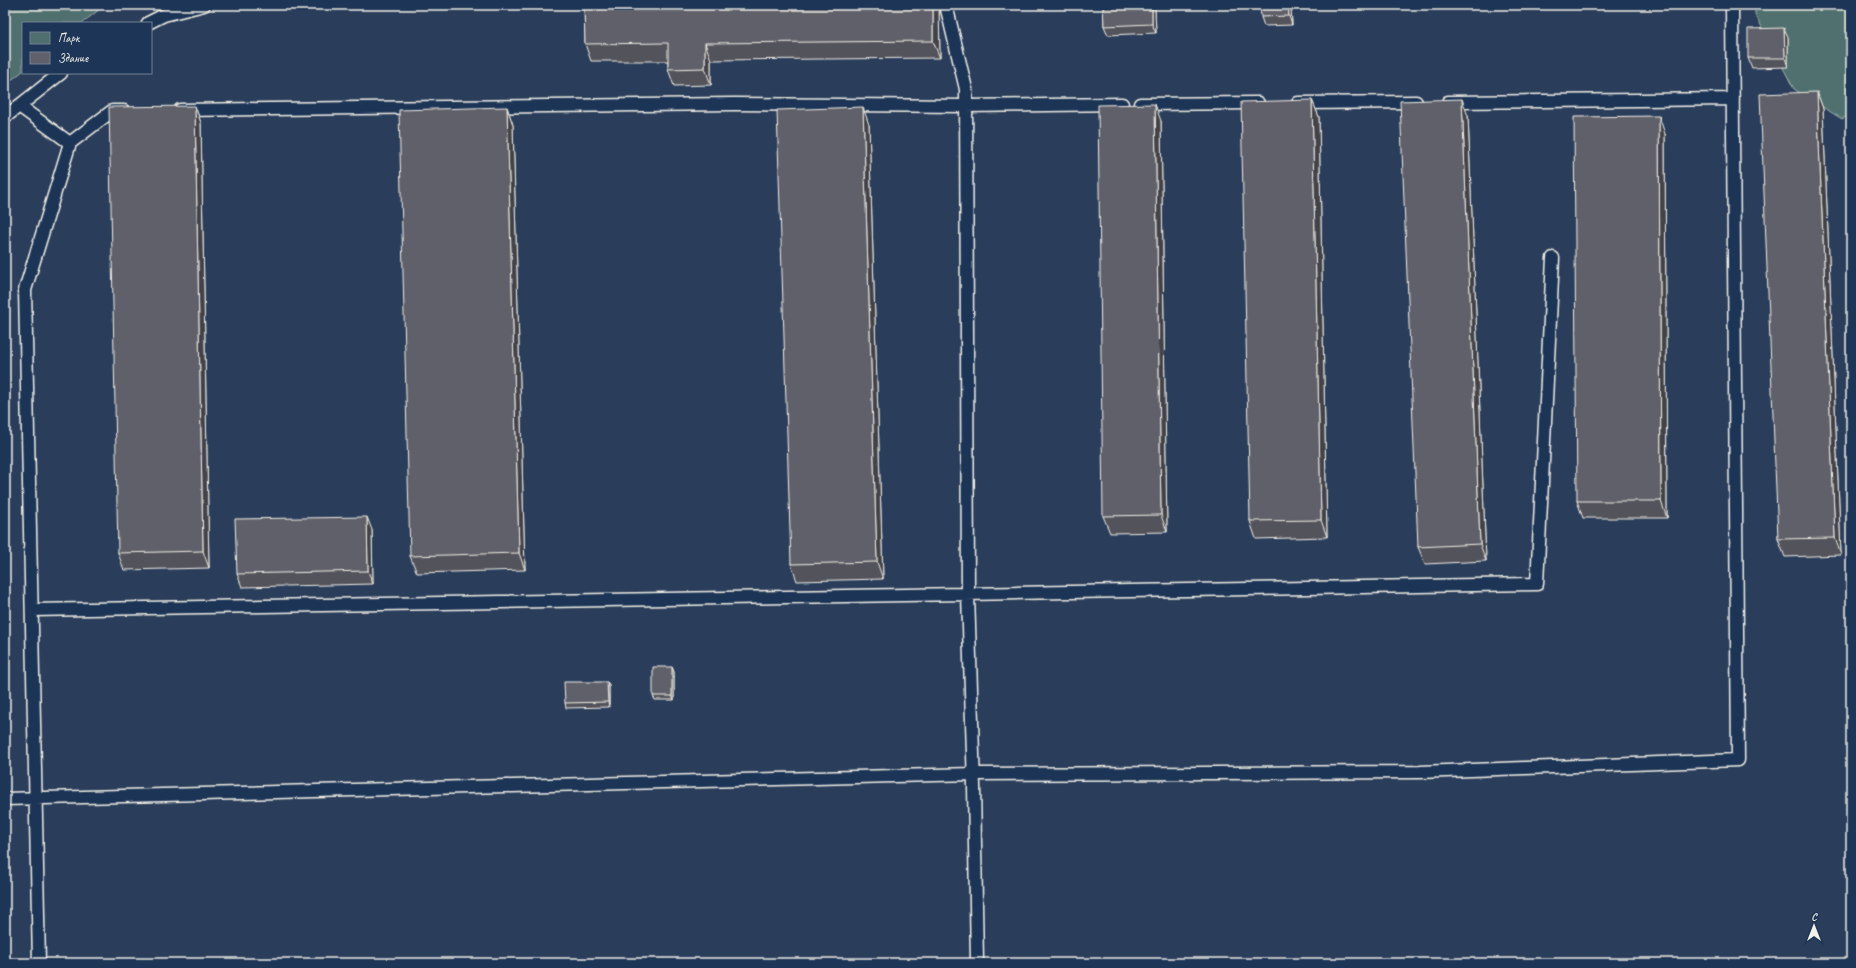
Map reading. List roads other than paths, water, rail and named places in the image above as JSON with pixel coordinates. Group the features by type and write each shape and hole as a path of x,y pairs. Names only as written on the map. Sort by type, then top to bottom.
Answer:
{"lane":[{"path":"150,22 164,15 204,5"},
{"path":"946,5 966,88 968,594 974,774 977,963"},
{"path":"5,799 35,797 974,774 1420,772 1738,760 1732,5"},
{"path":"5,117 60,74"},
{"path":"1285,103 1733,99"},
{"path":"168,110 734,104 966,106 1269,103"},
{"path":"19,106 70,143"},
{"path":"39,963 25,290 70,143 112,111 136,111"},
{"path":"32,610 1537,584 1554,258"}]}
